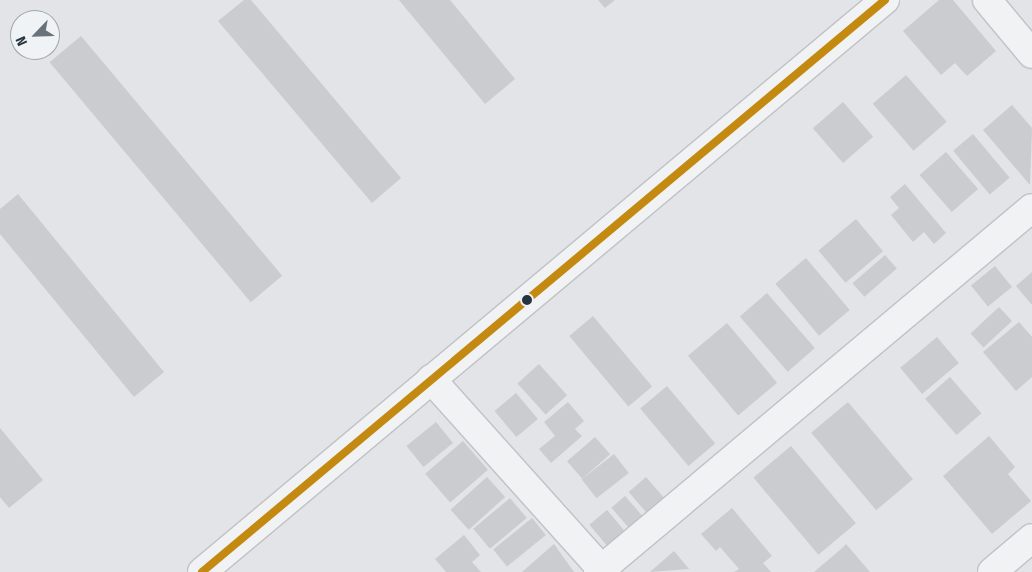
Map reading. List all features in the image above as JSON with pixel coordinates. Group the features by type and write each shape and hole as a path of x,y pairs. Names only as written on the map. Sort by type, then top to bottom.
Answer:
{"street":[{"path":"202,572 431,378 885,0"},
{"path":"987,0 1032,54"},
{"path":"431,378 601,571 1032,208"},
{"path":"992,572 1032,538"}],"building":[{"path":"244,0 251,0 401,178 372,203 218,21"},
{"path":"399,0 450,0 515,79 485,104"},
{"path":"598,0 615,0 605,8"},
{"path":"939,0 953,0 996,51 967,76 955,63 941,75 903,31"},
{"path":"81,36 282,276 251,302 50,62 52,60 60,60 60,54"},
{"path":"906,75 947,122 913,151 873,104"},
{"path":"843,102 873,137 843,163 813,128"},
{"path":"1012,105 1032,128 1030,185 983,130"},
{"path":"973,134 1010,178 990,194 953,151"},
{"path":"946,152 978,189 952,212 920,175"},
{"path":"905,184 946,233 934,244 924,232 913,242 891,215 899,208 890,197"},
{"path":"18,194 164,372 134,397 0,234 0,209"},
{"path":"856,219 883,251 845,283 818,250"},
{"path":"885,255 897,269 864,297 853,283"},
{"path":"806,258 850,310 819,336 775,284"},
{"path":"995,266 1012,287 988,306 971,286"},
{"path":"1032,272 1032,305 1016,286"},
{"path":"767,293 815,348 788,372 740,317"},
{"path":"999,307 1012,321 983,347 970,334"},
{"path":"593,316 652,386 628,406 569,336"},
{"path":"1019,322 1032,337 1032,377 1016,391 983,352"},
{"path":"727,323 777,383 738,416 688,356"},
{"path":"937,337 959,363 922,394 900,368"},
{"path":"539,364 567,395 546,415 517,383"},
{"path":"950,377 981,413 957,435 925,399"},
{"path":"667,386 715,443 688,466 640,408"},
{"path":"516,393 538,419 516,437 495,411"},
{"path":"568,402 584,421 575,429 582,436 551,463 539,449 555,436 544,422"},
{"path":"848,402 913,479 876,510 811,433"},
{"path":"436,422 453,443 423,467 406,446"},
{"path":"0,428 43,480 9,508 0,497"},
{"path":"989,436 1015,467 1008,474 1031,501 992,534 943,476"},
{"path":"595,437 610,454 582,479 567,461"},
{"path":"463,441 488,470 450,502 425,474"},
{"path":"791,446 856,523 818,555 753,477"},
{"path":"614,454 629,473 596,498 582,479"},
{"path":"487,477 505,497 469,530 451,510"},
{"path":"646,477 666,500 648,515 629,492"},
{"path":"625,496 647,521 633,533 611,508"},
{"path":"510,498 527,518 490,549 473,529"},
{"path":"732,508 772,556 763,563 771,572 734,572 739,569 720,547 716,551 701,534"},
{"path":"607,510 628,535 611,550 589,525"},
{"path":"532,518 546,535 507,567 493,549"},
{"path":"464,535 480,555 472,562 481,572 446,572 435,559"},
{"path":"554,544 574,572 522,572"},
{"path":"846,544 870,572 814,572 841,549"},
{"path":"674,551 689,569 650,572"}],"transit line":[{"path":"202,572 885,0"}]}
